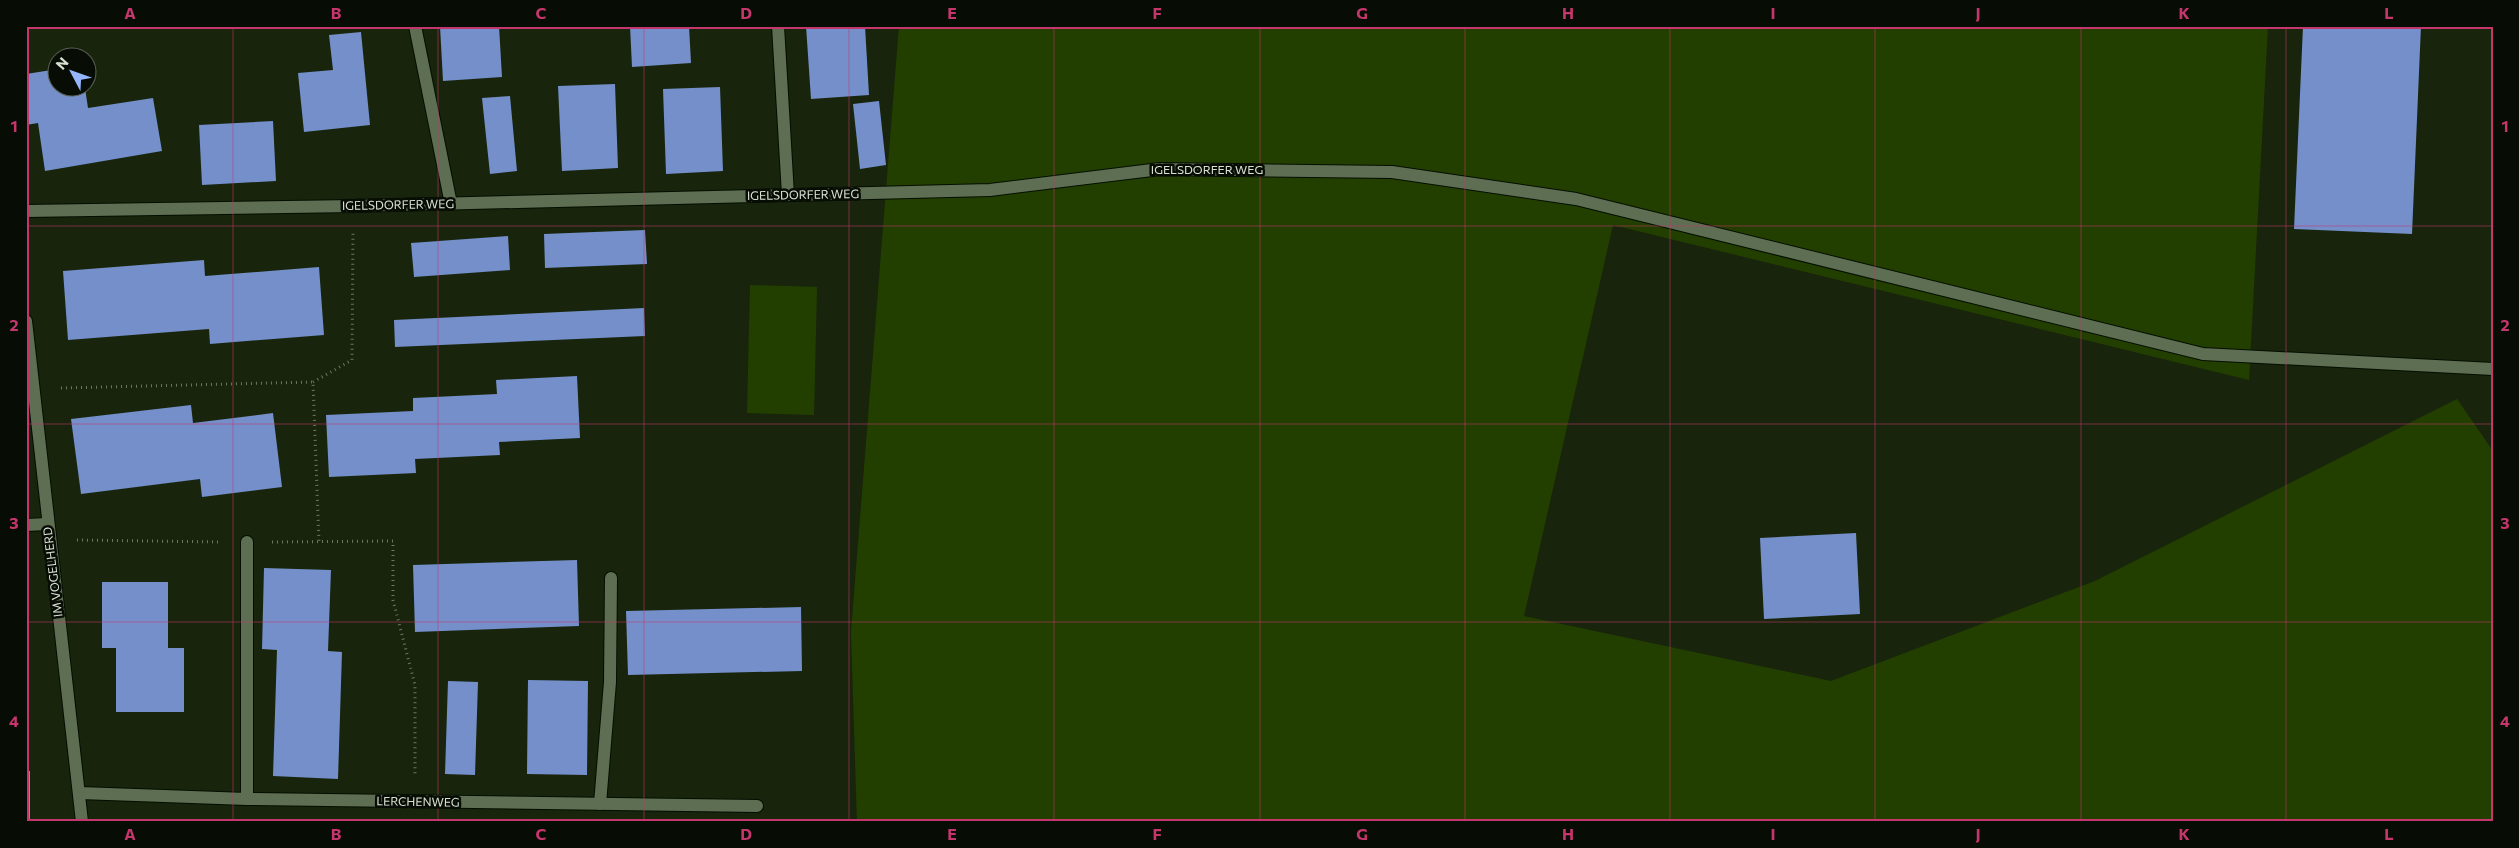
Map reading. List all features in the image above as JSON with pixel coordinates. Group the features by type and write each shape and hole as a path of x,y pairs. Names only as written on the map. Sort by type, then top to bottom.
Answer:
{"street":[{"path":"415,26 451,204"},
{"path":"778,26 788,195"},
{"name":"IGELSDORFER WEG","path":"26,211 451,204 990,190 1160,169 1392,172 1576,199 2203,354 2493,369"},
{"name":"IM VOGELHERD","path":"26,321 47,524 82,822"},
{"path":"26,525 47,524"},
{"path":"247,542 247,799"},
{"path":"600,804 610,682 611,578"},
{"name":"LERCHENWEG","path":"80,793 247,799 757,806"}],"path":[{"path":"33,389 313,382 352,360 354,206"},
{"path":"313,382 319,542"},
{"path":"50,540 393,541 393,600 415,684 415,802"}],"green space":[{"path":"899,26 2268,26 2249,380 1613,225 1524,616 1831,681 2095,581 2457,399 2493,451 2493,822 857,822 851,632"},
{"path":"750,285 817,287 814,415 747,413"}],"building":[{"path":"440,26 499,26 502,77 443,81"},
{"path":"630,26 689,26 691,63 632,67"},
{"path":"806,26 865,26 869,95 811,99"},
{"path":"2303,26 2421,26 2412,234 2294,229"},
{"path":"361,32 370,125 304,132 298,73 333,70 329,35"},
{"path":"48,71 48,98 86,98 88,108 153,98 162,151 45,171 38,123 26,125 26,74"},
{"path":"615,84 618,168 562,171 558,86"},
{"path":"720,87 723,171 666,174 663,89"},
{"path":"510,96 517,171 490,174 482,98"},
{"path":"879,101 886,165 860,169 853,104"},
{"path":"273,121 276,181 202,185 199,125"},
{"path":"645,230 647,264 545,268 544,234"},
{"path":"508,236 510,270 414,277 411,243"},
{"path":"204,260 205,276 319,267 324,335 210,344 209,329 68,340 63,271"},
{"path":"644,308 645,336 395,347 394,320"},
{"path":"577,376 580,438 499,442 500,455 415,459 416,473 329,477 326,415 413,411 413,398 497,394 496,380"},
{"path":"191,405 193,423 273,413 282,487 202,497 200,479 81,494 71,419"},
{"path":"1856,533 1860,614 1764,619 1760,538"},
{"path":"577,560 579,626 415,632 413,565"},
{"path":"264,568 331,570 328,651 342,652 338,779 273,776 277,650 262,649"},
{"path":"102,582 168,582 168,648 184,648 184,712 116,712 116,648 102,648"},
{"path":"801,607 802,671 628,675 626,611"},
{"path":"528,680 588,681 587,775 527,774"},
{"path":"448,681 478,682 475,775 445,774"},
{"path":"26,771 30,771 30,822 26,822"}]}
